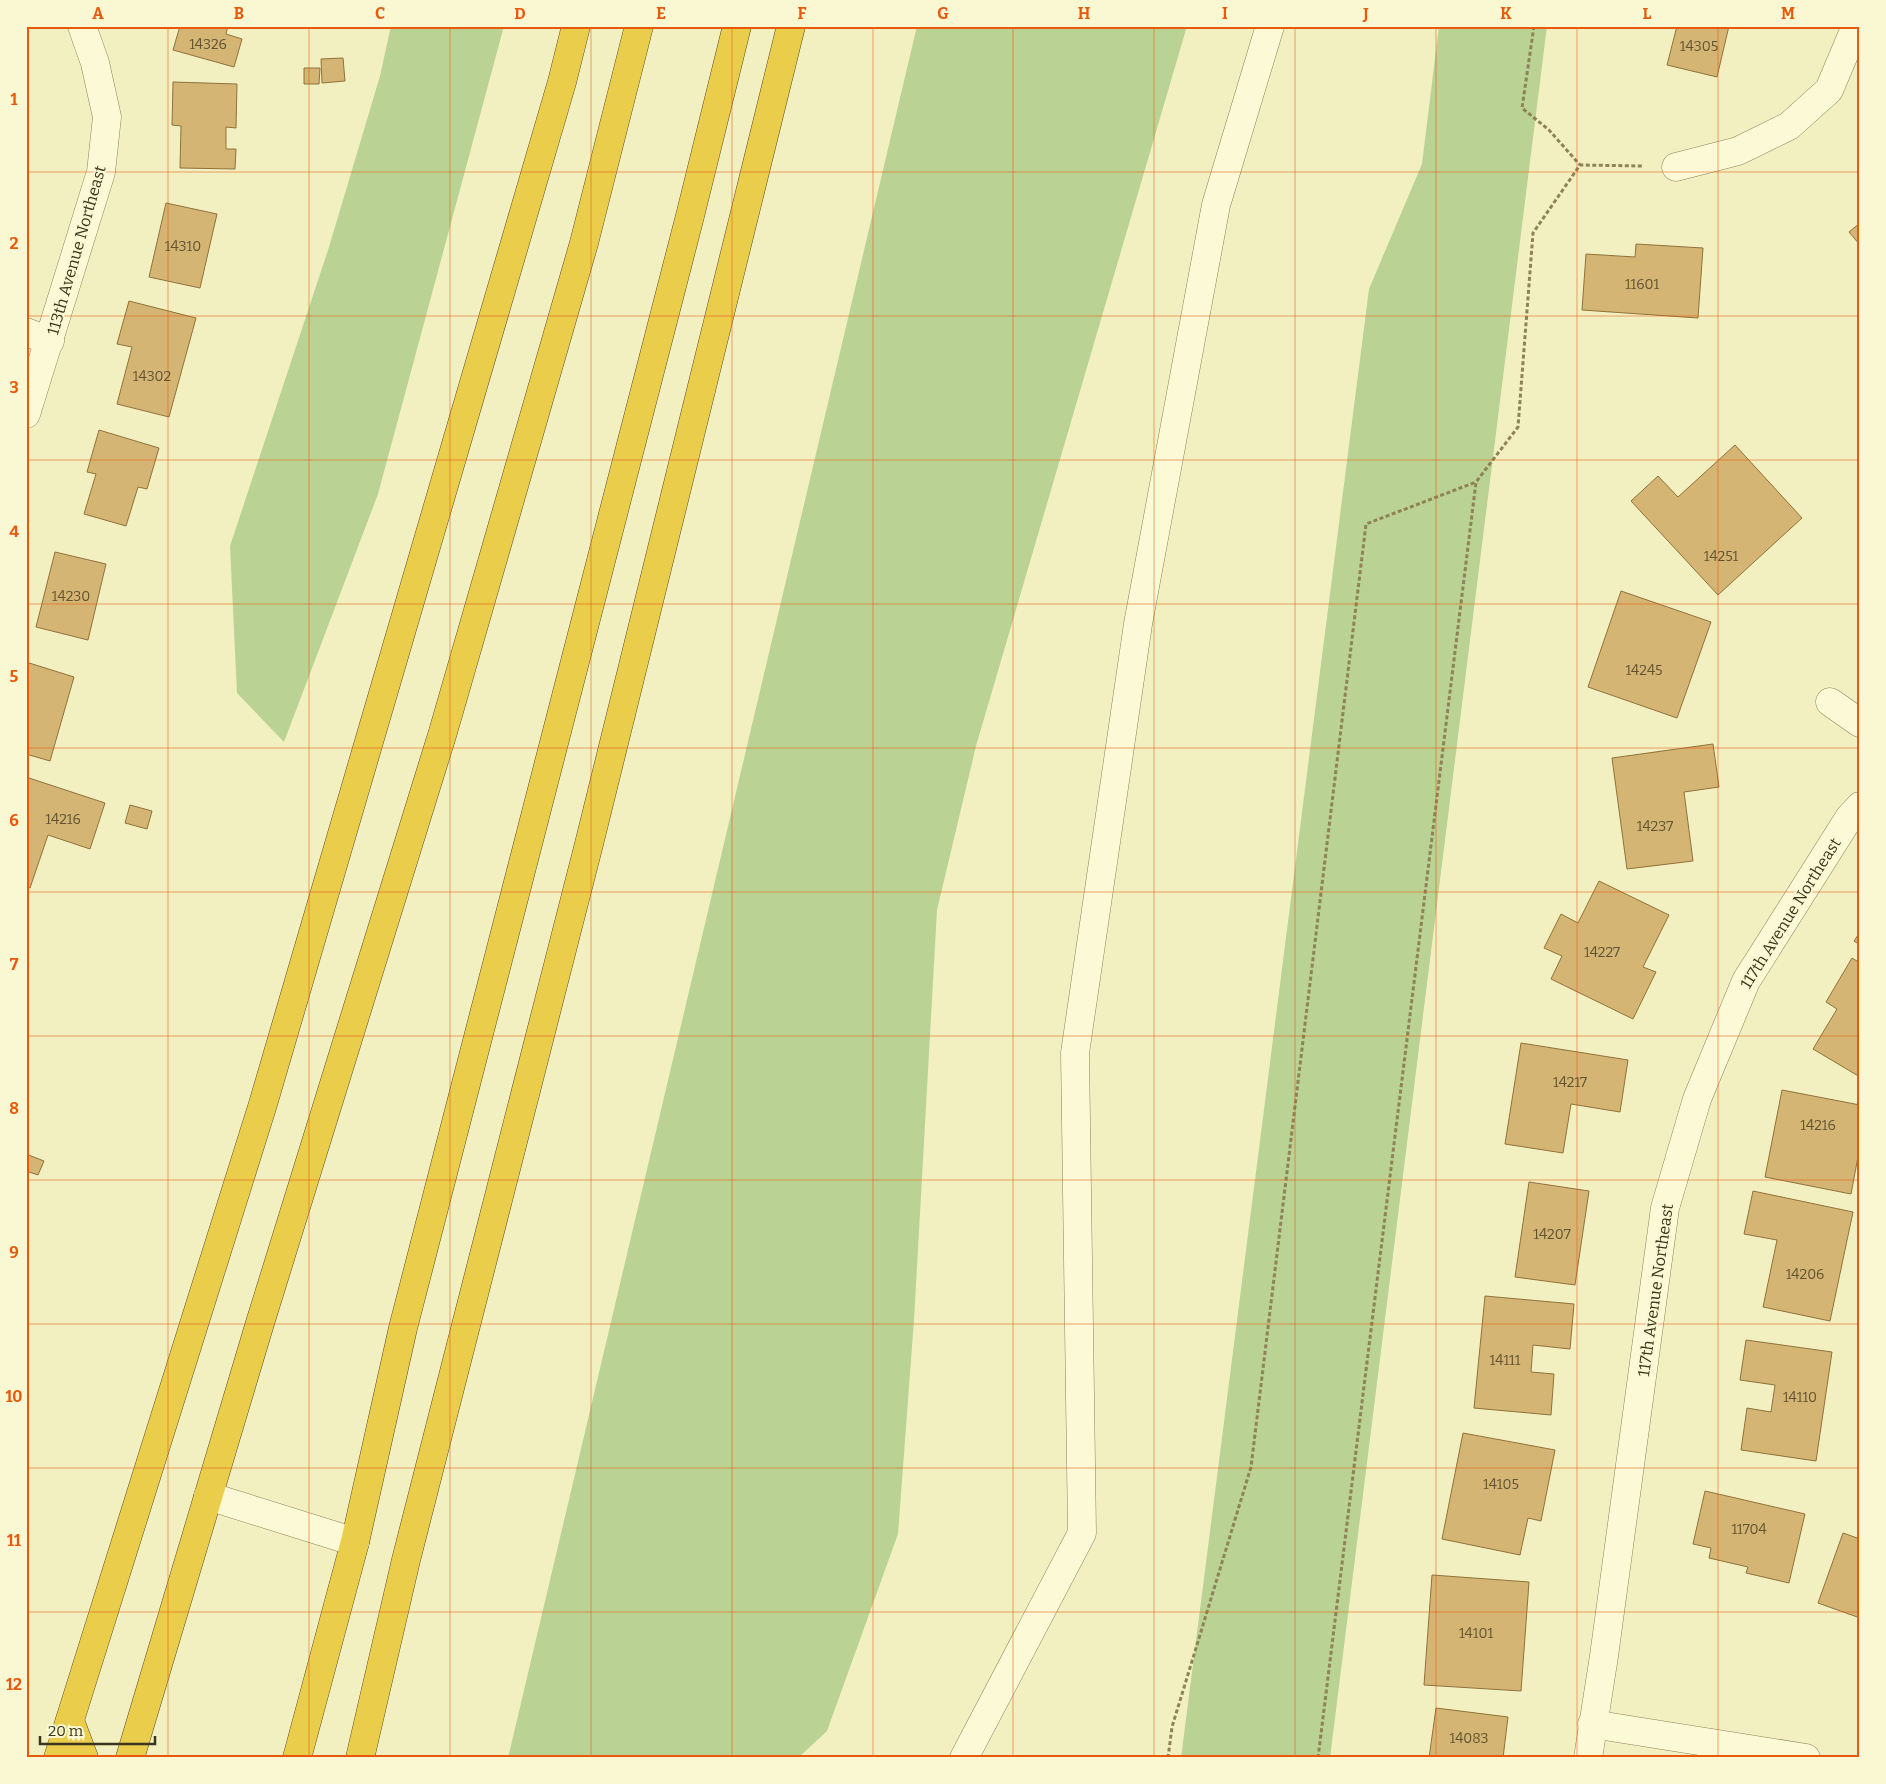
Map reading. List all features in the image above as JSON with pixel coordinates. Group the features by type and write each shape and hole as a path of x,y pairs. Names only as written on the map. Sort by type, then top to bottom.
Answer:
{"highway":[{"path":"58,1758 263,1104 557,101 576,26"},
{"path":"130,1758 262,1314 443,732 584,243 639,26"},
{"path":"297,1758 355,1542 403,1328 688,226 737,26"},
{"path":"360,1758 406,1560 589,844 792,26"},
{"path":"70,1721 84,1758"}],"street":[{"name":"113th Avenue Northeast","path":"26,414 38,336 101,172 107,117 95,63 82,26"},
{"path":"964,1758 1082,1534 1075,1053 1138,624 1214,215 1270,26"},
{"path":"1676,167 1738,151 1789,126 1829,90 1856,26"},
{"path":"1830,702 1860,723"},
{"name":"117th Avenue Northeast","path":"1588,1758 1604,1656 1665,1208 1697,1099 1746,981 1849,818 1860,806"},
{"path":"208,1496 355,1542"},
{"path":"1592,1724 1806,1758"}],"path":[{"path":"1534,26 1522,108 1549,130 1580,165 1676,167"},
{"path":"1318,1758 1476,482 1518,427 1533,233 1580,165"},
{"path":"1168,1758 1172,1727 1250,1468 1366,524 1476,482"}],"green space":[{"path":"391,26 504,26 378,494 284,742 237,693 230,546 329,247 380,76"},
{"path":"917,26 1187,26 976,746 937,910 914,1320 898,1534 827,1731 798,1758 508,1758"},
{"path":"1439,26 1547,26 1330,1758 1181,1758 1369,289 1422,164"}],"building":[{"path":"180,26 228,26 226,34 242,39 234,67 173,50"},
{"path":"1677,26 1729,26 1717,77 1667,65"},
{"path":"343,58 345,81 322,83 321,59"},
{"path":"304,68 320,68 319,84 304,84"},
{"path":"173,82 237,84 236,128 226,127 226,149 236,149 235,169 180,168 181,126 172,125"},
{"path":"166,203 217,214 200,288 149,277"},
{"path":"1860,223 1860,245 1849,232"},
{"path":"1636,244 1703,248 1698,318 1582,310 1586,254 1635,257"},
{"path":"129,301 196,318 169,417 117,404 132,347 117,344"},
{"path":"99,430 159,448 147,489 138,487 126,526 84,514 96,474 87,472"},
{"path":"1735,445 1802,518 1718,595 1631,501 1658,476 1678,497"},
{"path":"55,552 106,564 88,640 36,627"},
{"path":"1621,591 1711,622 1677,718 1588,687"},
{"path":"26,662 74,677 50,761 26,754"},
{"path":"1713,744 1719,787 1684,792 1693,861 1627,869 1612,758"},
{"path":"26,777 105,803 90,849 48,835 30,888 26,886"},
{"path":"130,805 152,811 147,829 125,823"},
{"path":"1599,881 1669,915 1643,967 1656,972 1633,1019 1551,979 1562,956 1544,948 1561,914 1578,923"},
{"path":"1860,932 1860,945 1854,941"},
{"path":"1852,958 1860,963 1860,1077 1813,1049 1837,1009 1826,1002"},
{"path":"1521,1043 1628,1060 1620,1112 1571,1104 1563,1153 1505,1144"},
{"path":"1782,1090 1860,1105 1860,1146 1851,1194 1765,1177"},
{"path":"26,1154 44,1161 38,1175 26,1171"},
{"path":"1529,1182 1589,1191 1575,1285 1515,1277"},
{"path":"1753,1191 1853,1212 1830,1321 1763,1307 1777,1240 1744,1234"},
{"path":"1485,1296 1574,1304 1570,1349 1533,1345 1531,1372 1554,1374 1551,1415 1474,1408"},
{"path":"1746,1340 1832,1352 1816,1461 1741,1450 1747,1408 1771,1412 1775,1385 1740,1380"},
{"path":"1463,1433 1555,1450 1541,1521 1528,1518 1520,1555 1442,1539"},
{"path":"1705,1491 1805,1514 1789,1583 1746,1573 1748,1567 1709,1558 1711,1548 1693,1544"},
{"path":"1843,1533 1860,1539 1860,1618 1818,1603"},
{"path":"1432,1575 1529,1582 1521,1691 1424,1685"},
{"path":"1436,1708 1508,1717 1503,1758 1429,1758"}]}
